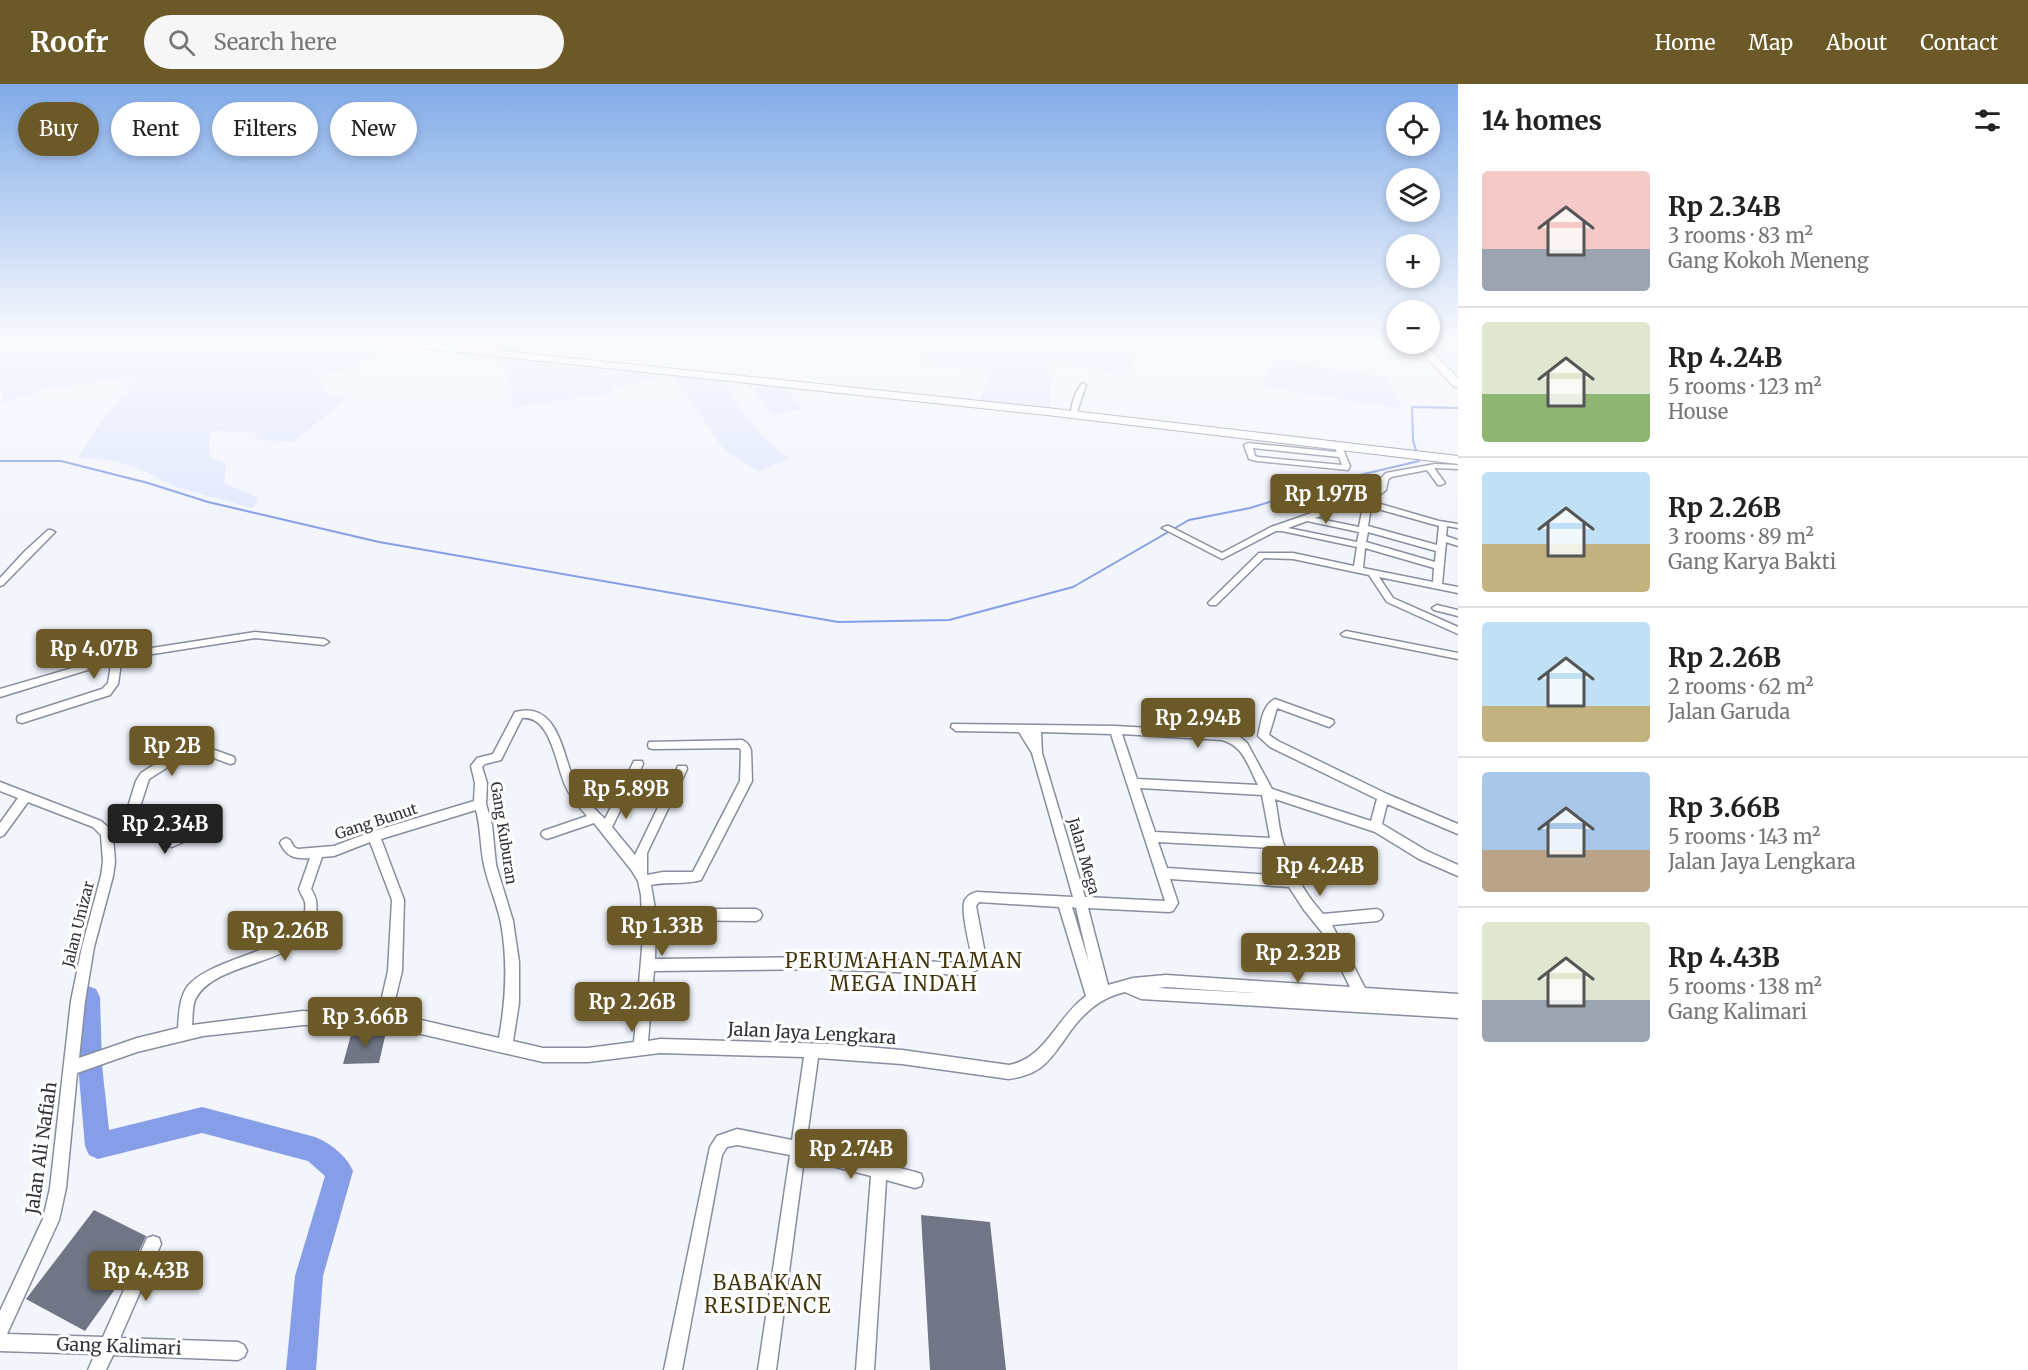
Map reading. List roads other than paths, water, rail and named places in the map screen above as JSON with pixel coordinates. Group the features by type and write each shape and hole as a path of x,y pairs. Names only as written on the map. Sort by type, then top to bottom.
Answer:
{"highway":[{"path":"925,399 1073,415 1340,449 1410,453 1429,459 1458,459"}],"street":[{"path":"1073,415 1077,399"},
{"path":"1248,445 1340,449 1347,467 1341,469 1257,459 1252,457 1248,445"},
{"path":"1458,467 1429,459 1385,477 1383,488 1368,499 1357,567 1366,572 1386,597 1394,603 1458,631"},
{"path":"1429,459 1441,483"},
{"path":"1166,528 1219,556 1274,529 1309,519 1354,501 1458,526"},
{"path":"1309,519 1440,549"},
{"path":"1437,585 1444,526 1442,523"},
{"path":"1279,528 1362,545 1438,566"},
{"path":"0,583 14,566 51,532"},
{"path":"1443,538 1458,543"},
{"path":"1248,543 1269,554 1302,557 1458,590"},
{"path":"1213,603 1258,558 1269,554"},
{"path":"1437,608 1458,613"},
{"path":"1346,634 1458,656"},
{"path":"0,693 107,661 114,662 140,652 255,635 324,642"},
{"path":"22,719 106,693 113,684 116,663 114,662"},
{"path":"1329,723 1275,703 1270,708 1263,736 1274,744 1383,796 1458,829"},
{"name":"Gang Kuburan","path":"505,1046 512,1003 512,962 507,921 490,865 486,825 480,804 481,783 476,766 481,761 496,757 519,715 532,714 549,727 570,784 595,818"},
{"path":"956,728 1115,730 1229,737 1242,746 1266,791 1274,820 1276,843 1293,882 1308,906 1334,938 1364,999"},
{"path":"1022,728 1037,753"},
{"name":"Jalan Mega","path":"1036,728 1037,753 1081,904 1098,996"},
{"path":"646,965 820,963 970,968 976,965 979,957 970,907 974,898 981,896 1081,904 1169,907 1172,903 1163,873 1115,730"},
{"name":"Jalan Unizar","path":"72,1068 74,1030 82,973 118,830 142,781 145,776 164,764 176,746 187,744 230,760"},
{"path":"642,878 697,876 747,775 746,750 742,744 653,745"},
{"path":"606,828 638,764"},
{"path":"642,878 642,853 682,769"},
{"path":"1133,783 1266,791 1377,828 1423,855 1458,870"},
{"path":"0,786 118,830 164,817 167,838 172,842 206,827"},
{"path":"0,832 26,796"},
{"path":"1377,828 1383,796"},
{"name":"Gang Bunut","path":"286,843 294,853 316,854 334,851 374,836 480,804"},
{"path":"547,834 595,818 606,828 642,878 648,895 649,914 640,1048"},
{"path":"374,836 398,900 396,962 383,1021"},
{"path":"1150,837 1276,843"},
{"path":"185,1033 188,1000 199,984 232,966 290,944 304,932 309,920 311,902 305,889 316,854"},
{"path":"1163,873 1293,882"},
{"path":"1064,902 1073,936 1098,996 1115,988 1130,987 1142,993 1458,1000"},
{"path":"649,914 756,915"},
{"path":"1321,920 1377,915"},
{"path":"1073,936 1088,937"},
{"name":"Jalan Jaya Lengkara","path":"72,1068 137,1045 185,1033 303,1018 383,1021 432,1028 558,1056 681,1046 812,1050 859,1052 1019,1071 1028,1068 1043,1056 1080,1008 1098,996"},
{"path":"1364,999 1458,1011"},
{"path":"767,1370 812,1050"},
{"name":"Jalan Ali Nafiah","path":"0,1330 47,1232 58,1188 72,1068"},
{"path":"673,1370 716,1149 722,1141 734,1137 797,1149 915,1180"},
{"path":"865,1370 879,1170"},
{"path":"97,1370 153,1244"},
{"name":"Gang Kalimari","path":"0,1342 238,1351"}],"waterway":[{"path":"0,461 61,461 148,483 208,502 379,542 838,622 949,620 1073,587 1189,520 1250,508 1347,478 1419,461 1413,440 1412,407 1458,408"},
{"path":"88,997 90,1065 98,1146 202,1120 315,1150 340,1171 309,1276 301,1370"}],"district":[{"name":"PERUMAHAN TAMAN MEGA INDAH","path":"904,972"},
{"name":"BABAKAN RESIDENCE","path":"768,1294"}]}
